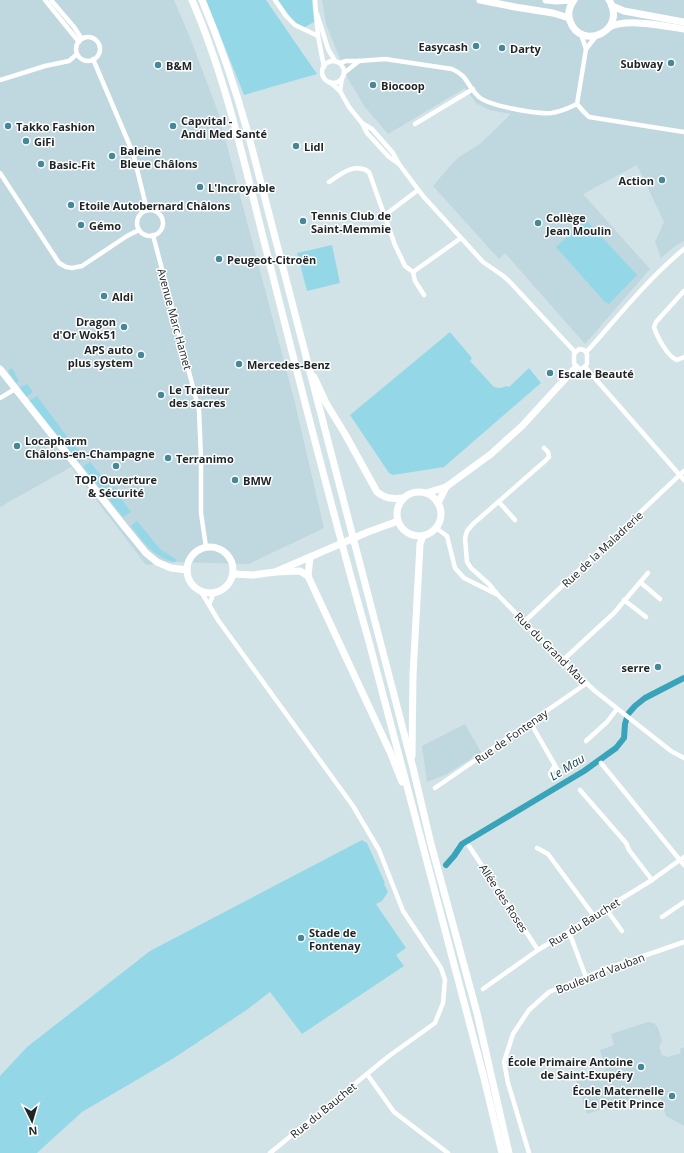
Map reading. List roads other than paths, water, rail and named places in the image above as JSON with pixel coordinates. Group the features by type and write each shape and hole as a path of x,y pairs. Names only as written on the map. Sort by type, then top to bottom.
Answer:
{"main road":[{"path":"192,0 209,42 220,75 254,199 349,571 484,1078 502,1153"},
{"path":"202,0 221,45 239,98 413,768 431,844 477,1013 509,1153"},
{"path":"480,0 553,13 569,18"},
{"path":"546,0 573,0 569,8 569,18 571,24 581,34 588,36 596,35 616,24 627,22 684,29"},
{"path":"610,3 624,11 684,22"},
{"path":"610,3 613,19 610,27"},
{"path":"307,362 326,403 377,492 384,498 403,498"},
{"path":"426,493 434,498 438,503 441,509 441,516 436,528 428,534 423,536 410,535 398,522 397,509 403,498 408,494 415,492 426,493 446,487 491,454 522,426 576,367"},
{"path":"0,369 146,553 157,562 171,568 187,570"},
{"path":"438,503 446,487"},
{"path":"275,572 368,532 398,522"},
{"path":"413,768 413,675 420,544 423,536"},
{"path":"206,547 220,549 226,553 233,566 233,574 226,586 221,590 214,592 205,592 200,590 191,582 187,570 190,558 194,553 206,547"},
{"path":"310,557 308,576 391,754 415,816"},
{"path":"233,574 253,575 300,571 308,576"}],"street":[{"path":"45,0 81,40"},
{"path":"51,0 74,27 81,40"},
{"path":"275,0 286,16 295,25 318,36"},
{"path":"315,0 324,77 340,91 349,107 362,123 367,133 389,157 399,164 418,190 461,238 483,262 509,281 575,352 574,363 576,367 580,369 585,367"},
{"path":"315,9 328,49 343,68 340,91"},
{"path":"581,34 586,49 578,104 589,117 684,132"},
{"path":"586,49 596,35"},
{"path":"90,38 94,39 99,46 99,54 93,59 86,61 80,57 77,54 76,48 81,40 90,38"},
{"path":"0,80 45,66 69,61 77,54"},
{"path":"93,59 133,153 147,210"},
{"path":"324,67 328,62 392,59 452,69 460,72 477,96 491,104 550,113 560,112 578,104"},
{"path":"330,82 338,82 359,61"},
{"path":"415,124 473,89"},
{"path":"330,182 346,171 352,169 364,168 369,172 372,176 395,245 405,266 413,272 416,282 424,295"},
{"path":"0,173 59,263 66,267 72,268 82,266 127,236 140,230"},
{"path":"385,215 418,190"},
{"path":"147,210 155,210 163,220 160,231 153,235 146,235 138,227 138,218 147,210"},
{"name":"Avenue Marc Hamet","path":"153,235 199,410 202,458 201,513 206,547"},
{"path":"413,272 461,238"},
{"path":"586,352 645,285 684,249"},
{"path":"684,291 656,322 654,327 656,333 672,358 677,360 684,357"},
{"path":"575,352 580,349 586,352"},
{"path":"585,367 587,362 586,352"},
{"path":"585,367 684,480"},
{"path":"0,398 16,389"},
{"path":"498,596 489,584 470,567 467,562 465,542 466,535 469,528 549,457 548,452 544,448"},
{"name":"Rue de la Maladrerie","path":"524,622 684,471"},
{"path":"499,502 515,520"},
{"name":"Rue du Grand Mau","path":"436,528 447,536 455,568 464,578 498,596 562,661 587,683 617,709 671,751 684,758"},
{"path":"562,661 614,613 648,573"},
{"path":"640,582 660,599"},
{"path":"200,590 208,605"},
{"path":"208,605 214,592"},
{"path":"624,600 646,618"},
{"name":"Rue du Bauchet","path":"208,605 353,806 379,850 403,911 441,968 445,980 443,1003 435,1023 389,1056 270,1153"},
{"name":"Rue de Fontenay","path":"435,788 587,683"},
{"path":"586,741 607,722 617,709"},
{"path":"530,722 555,765"},
{"path":"601,763 682,858 684,865"},
{"path":"580,790 626,843 629,850 652,880"},
{"name":"Allée des Roses","path":"469,846 538,950"},
{"path":"537,848 548,854 594,916"},
{"name":"Rue du Bauchet","path":"483,989 538,950 652,880 682,858"},
{"path":"662,917 684,902"},
{"path":"606,909 622,930"},
{"path":"569,932 586,977"},
{"name":"Boulevard Vauban","path":"529,1153 508,1083 504,1062 513,1034 529,1010 549,992 586,977 684,942"},
{"path":"367,1074 394,1112 448,1153"}],"waterway":[{"name":"Le Mau","path":"446,865 462,844 584,771 616,748 624,738 625,724 628,714 635,706 645,698 684,678"}],"place":[{"name":"Easycash","path":"476,46"},
{"name":"Darty","path":"502,48"},
{"name":"Subway","path":"671,63"},
{"name":"B&M","path":"158,65"},
{"name":"Biocoop","path":"373,85"},
{"name":"Takko Fashion","path":"8,126"},
{"name":"Capvital - Andi Med Santé","path":"173,126"},
{"name":"GiFi","path":"26,141"},
{"name":"Lidl","path":"296,146"},
{"name":"Baleine Bleue Châlons","path":"112,156"},
{"name":"Basic-Fit","path":"41,164"},
{"name":"Action","path":"662,180"},
{"name":"L'Incroyable","path":"200,187"},
{"name":"Etoile Autobernard Châlons","path":"71,205"},
{"name":"Tennis Club de Saint-Memmie","path":"303,221"},
{"name":"Collège Jean Moulin","path":"538,223"},
{"name":"Gémo","path":"81,225"},
{"name":"Peugeot-Citroën","path":"219,259"},
{"name":"Aldi","path":"104,296"},
{"name":"Dragon d'Or Wok51","path":"124,327"},
{"name":"APS auto plus system","path":"141,355"},
{"name":"Mercedes-Benz","path":"239,364"},
{"name":"Escale Beauté","path":"550,373"},
{"name":"Le Traiteur des sacres","path":"161,395"},
{"name":"Locapharm Châlons-en-Champagne","path":"17,446"},
{"name":"Terranimo","path":"168,458"},
{"name":"TOP Ouverture & Sécurité","path":"116,466"},
{"name":"BMW","path":"235,480"},
{"name":"serre","path":"658,667"},
{"name":"Stade de Fontenay","path":"301,938"},
{"name":"École Primaire Antoine de Saint-Exupéry","path":"641,1067"},
{"name":"École Maternelle Le Petit Prince","path":"672,1096"}]}
